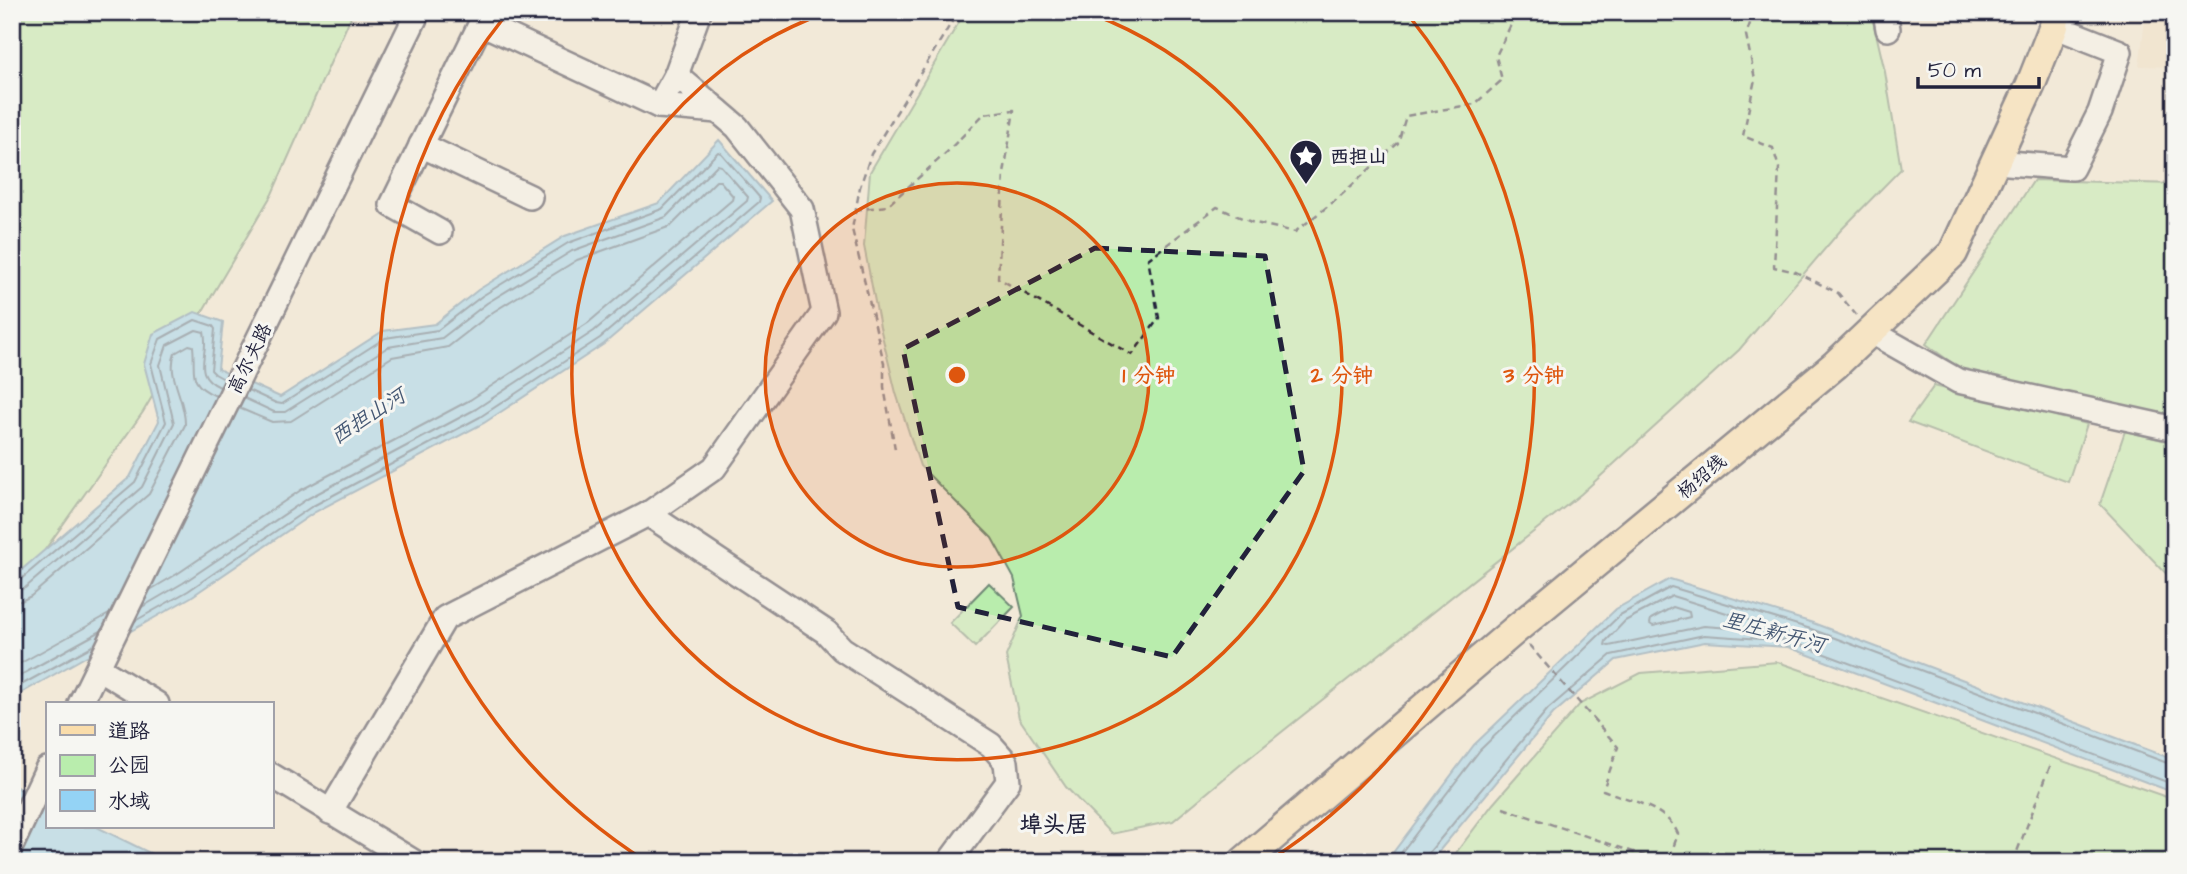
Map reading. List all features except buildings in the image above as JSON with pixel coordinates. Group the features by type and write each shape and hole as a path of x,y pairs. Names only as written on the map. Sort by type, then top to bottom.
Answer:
{"main road":[{"name":"杨绍线","path":"1243,862 1516,629 1835,365 1953,253 2031,84 2055,19"}],"street":[{"name":"高尔夫路","path":"81,702 418,12"},
{"path":"659,106 676,75 699,12"},
{"path":"1995,162 2072,168 2100,111 2120,52 2055,19"},
{"path":"440,232 392,205 481,23 659,106 718,111"},
{"path":"330,812 445,618 649,514 714,468 824,312 802,209 737,127 676,75"},
{"path":"421,145 530,197"},
{"path":"1870,331 1958,381 2175,429"},
{"path":"649,514 826,632 842,649 991,745 1006,762 1008,782 949,862"},
{"path":"102,660 154,702"},
{"path":"12,844 45,773"},
{"path":"273,776 414,862"}],"path":[{"path":"895,449 884,387 884,363 852,229 871,154 958,12"},
{"path":"855,210 887,206 946,153 984,114 1014,110 1004,174 998,278 1132,355 1159,318 1148,259 1217,207 1251,222 1295,232 1337,199 1398,143 1406,116 1475,104 1502,80 1496,56 1517,12"},
{"path":"1754,12 1746,35 1755,79 1743,136 1773,148 1779,168 1774,267 1796,272 1838,293 1870,331"},
{"path":"1503,808 1665,862 1678,834 1674,823 1665,816 1603,790 1618,747 1516,629"},
{"path":"2012,862 2051,764"}],"highlighted area":[{"path":"1095,248 1265,256 1304,471 1172,657 958,607 903,349"}],"shaded area":[{"path":"2146,12 2175,12 2175,67 2139,66"}],"green space":[{"path":"12,12 353,12 272,194 143,412 12,596"},
{"path":"965,12 1871,12 1885,72 1901,169 1840,231 1739,350 1581,494 1173,821 1111,834 1066,787 1019,718 1006,656 1023,616 1014,578 992,538 920,466 896,393 864,246 870,172"},
{"path":"2034,180 2175,184 2175,418 1963,371 1926,344"},
{"path":"1934,386 2087,424 2068,482 1908,422"},
{"path":"2125,431 2175,443 2175,583 2100,504"},
{"path":"989,583 1014,607 975,647 950,623"},
{"path":"1778,662 2175,800 2175,862 1449,862 1493,804 1580,704 1641,673"}],"water":[{"name":"西担山河","path":"719,140 772,201 604,344 484,423 315,512 191,597 12,700 12,578 130,477 159,421 144,364 153,334 195,312 223,322 218,369 280,397 383,331 435,324 478,290 565,236 659,203"},
{"name":"里庄新开河","path":"1670,579 1813,623 2175,760 2175,793 1788,647 1705,642 1616,660 1553,714 1430,862 1386,862 1474,745 1616,609"},
{"path":"12,785 46,802 46,828 99,828 168,862 12,862"}],"place":[{"name":"西担山","path":"1306,186"}],"district":[{"name":"埠头居","path":"1054,824"}]}
